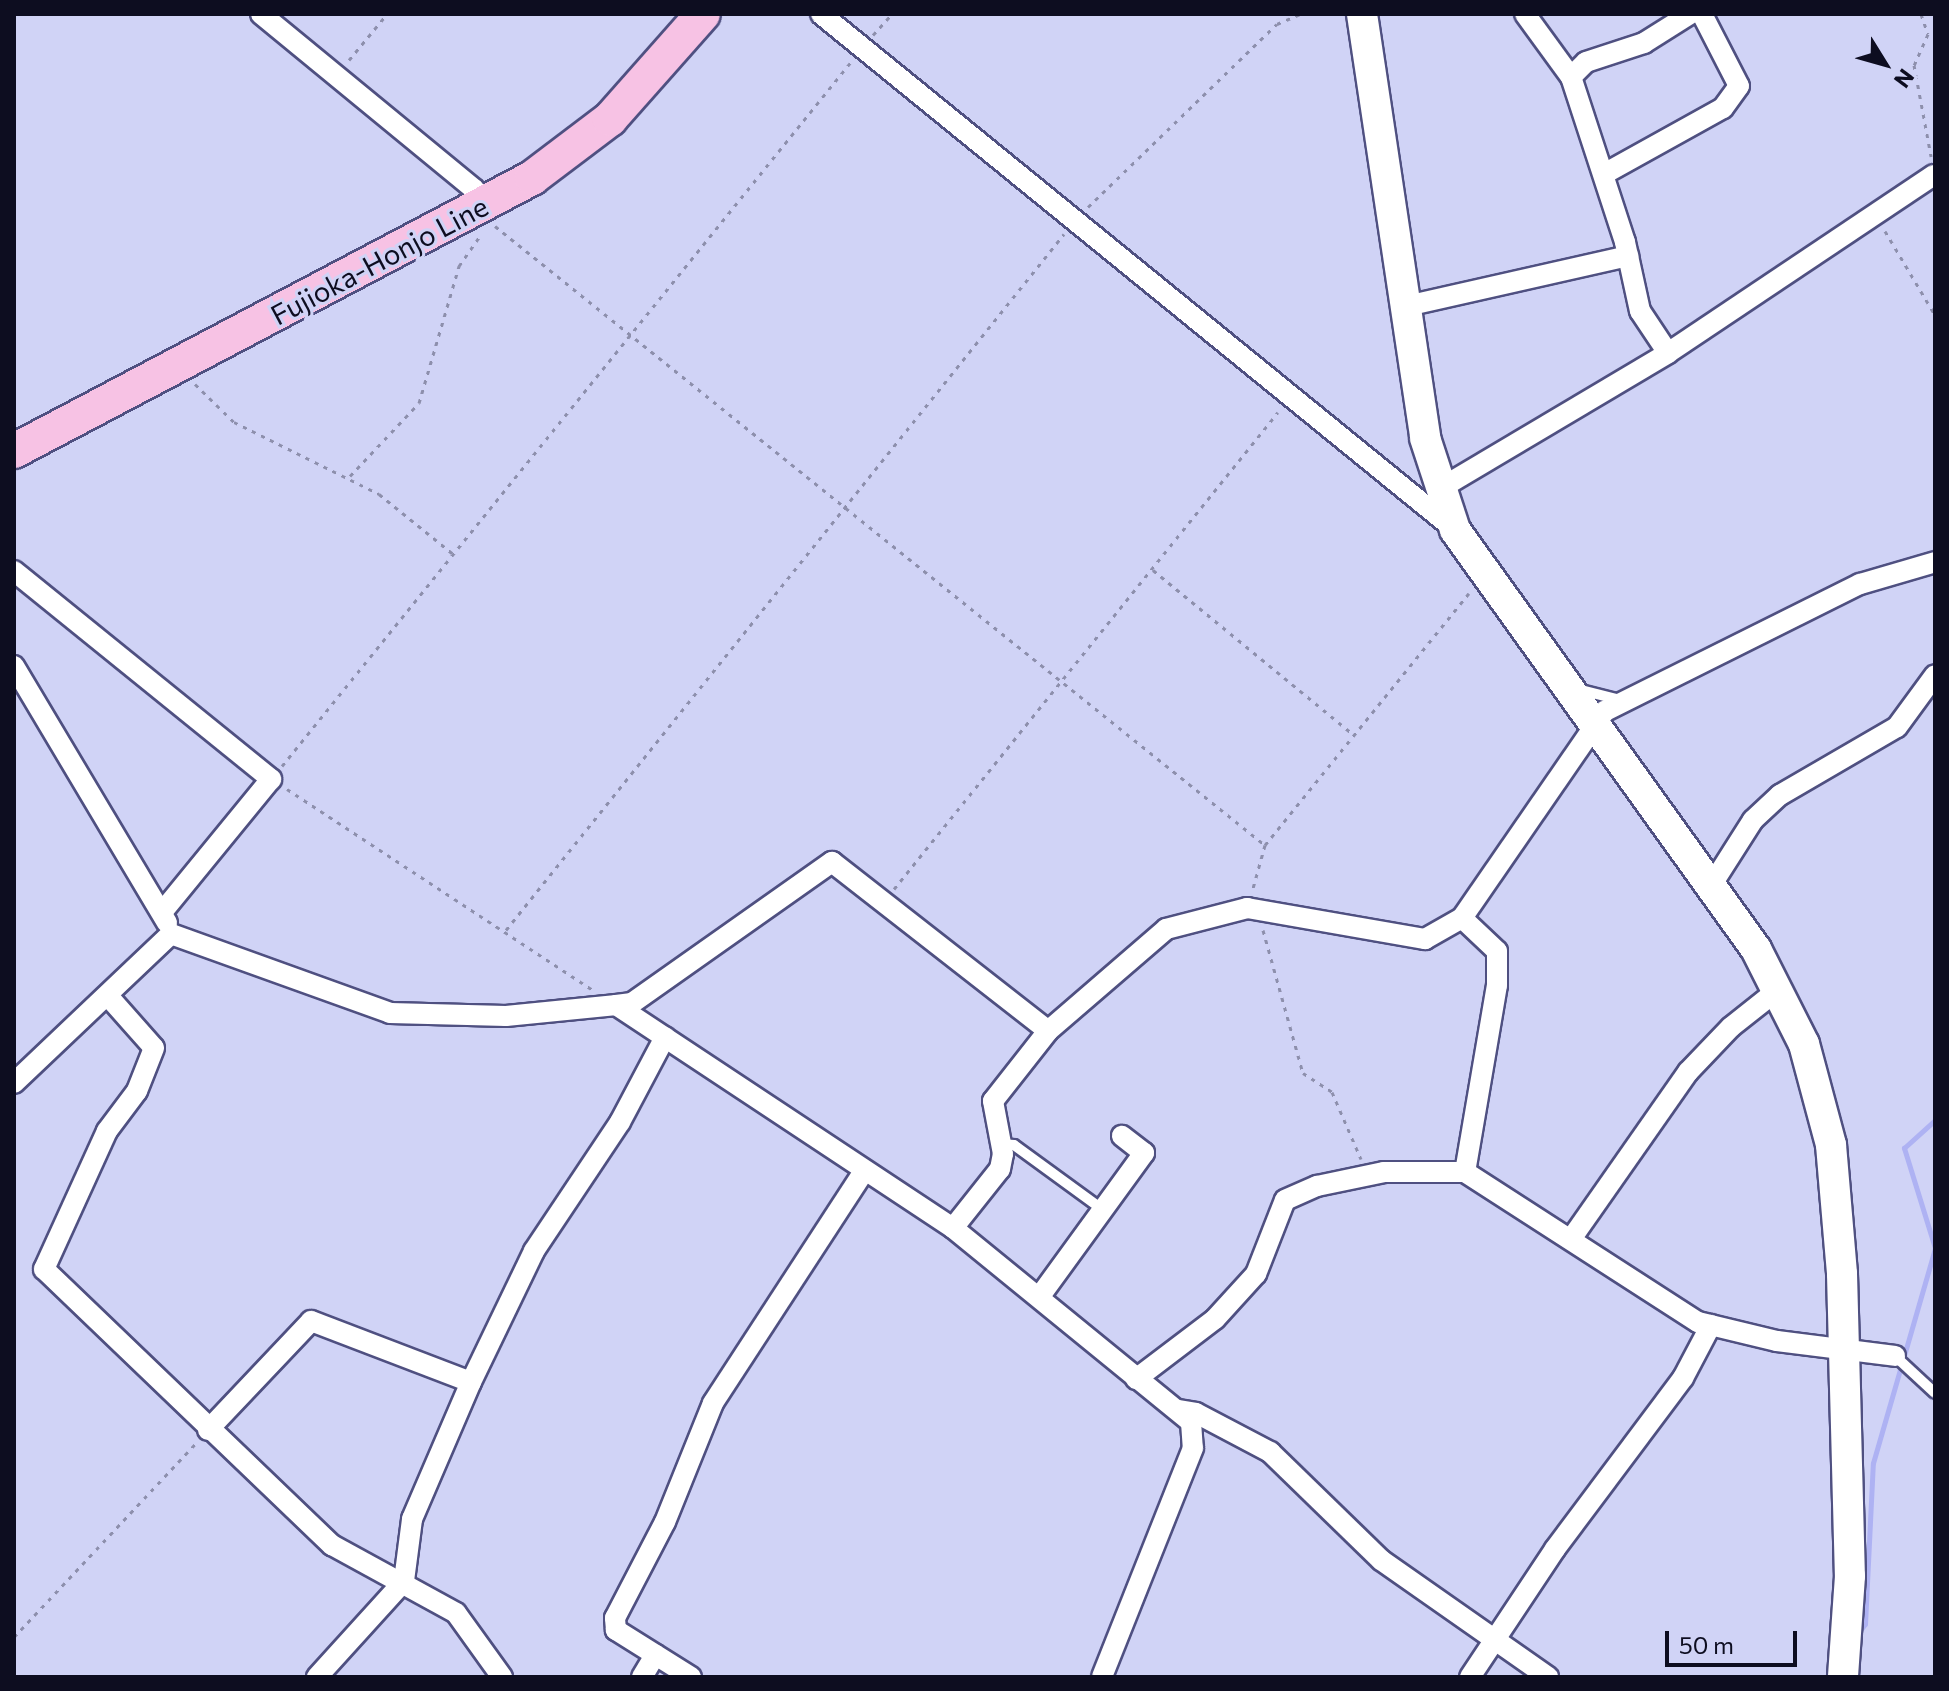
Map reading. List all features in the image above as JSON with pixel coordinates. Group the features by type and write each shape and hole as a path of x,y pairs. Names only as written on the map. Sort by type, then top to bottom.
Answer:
{"main road":[{"name":"Fujioka-Honjo Line","path":"14,451 487,214 610,119 703,14"}],"street":[{"path":"261,14 474,189 487,214"},
{"path":"821,14 1455,530 1711,886 1779,989 1804,1044 1831,1145 1843,1346 1850,1576 1843,1677"},
{"path":"1362,14 1402,307 1425,438 1455,530"},
{"path":"1525,14 1571,77 1604,174 1640,311 1668,353"},
{"path":"1571,77 1586,62 1644,43 1690,14"},
{"path":"1604,174 1723,108 1739,86 1702,14"},
{"path":"1441,488 1668,353 1934,175"},
{"path":"1402,307 1628,256"},
{"path":"953,1228 1000,1169 1001,1144 993,1101 1048,1031 1166,929 1252,909 1425,939 1462,918 1593,724 1622,700 1860,584 1935,562"},
{"path":"14,571 271,779 163,911"},
{"path":"14,666 163,911 171,934"},
{"path":"1711,886 1753,820 1780,795 1897,727 1935,675"},
{"path":"171,934 390,1013 506,1016 616,1005 632,1003 832,862 1048,1031"},
{"path":"1462,918 1497,951 1497,985 1465,1172"},
{"path":"14,1083 171,934"},
{"path":"1571,1239 1688,1072 1731,1027 1779,989"},
{"path":"108,996 154,1048 137,1091 107,1131 44,1269 208,1430 332,1545 404,1581 456,1613 502,1677"},
{"path":"616,1005 953,1228 1191,1422 1193,1448 1102,1677"},
{"path":"317,1677 404,1581 412,1519 471,1382 534,1251 620,1122 665,1037"},
{"path":"1040,1296 1144,1153 1122,1136"},
{"path":"691,1677 616,1630 615,1618 665,1522 713,1403 864,1171"},
{"path":"1136,1379 1203,1329 1256,1274 1285,1200 1317,1186 1368,1175 1465,1172 1698,1322 1777,1341 1843,1346 1895,1356"},
{"path":"208,1430 311,1321 471,1382"},
{"path":"1470,1677 1499,1640 1555,1549 1683,1378 1711,1325"},
{"path":"1174,1408 1196,1413 1270,1452 1381,1560 1548,1677"},
{"path":"642,1677 655,1655"}],"lane":[{"path":"1556,673 1590,694 1622,700"},
{"path":"1001,1144 1014,1145 1103,1210"},
{"path":"1895,1356 1935,1393"}],"path":[{"path":"336,76 387,14"},
{"path":"616,1005 271,779 892,14"},
{"path":"505,931 1075,221 1277,24 1300,14"},
{"path":"1921,14 1928,34 1914,65 1934,175"},
{"path":"350,476 419,403 459,266 487,214 845,509 1265,845"},
{"path":"1875,214 1935,315"},
{"path":"184,364 196,386 234,422 350,476 453,554"},
{"path":"884,900 1290,396"},
{"path":"1151,569 1354,735"},
{"path":"1368,1175 1332,1092 1303,1073 1252,909 1265,845 1485,572"},
{"path":"1935,1137 1935,1155"},
{"path":"14,1637 208,1430"}],"waterway":[{"path":"1858,1633 1865,1624 1873,1463 1935,1248 1904,1148 1935,1120"}]}
